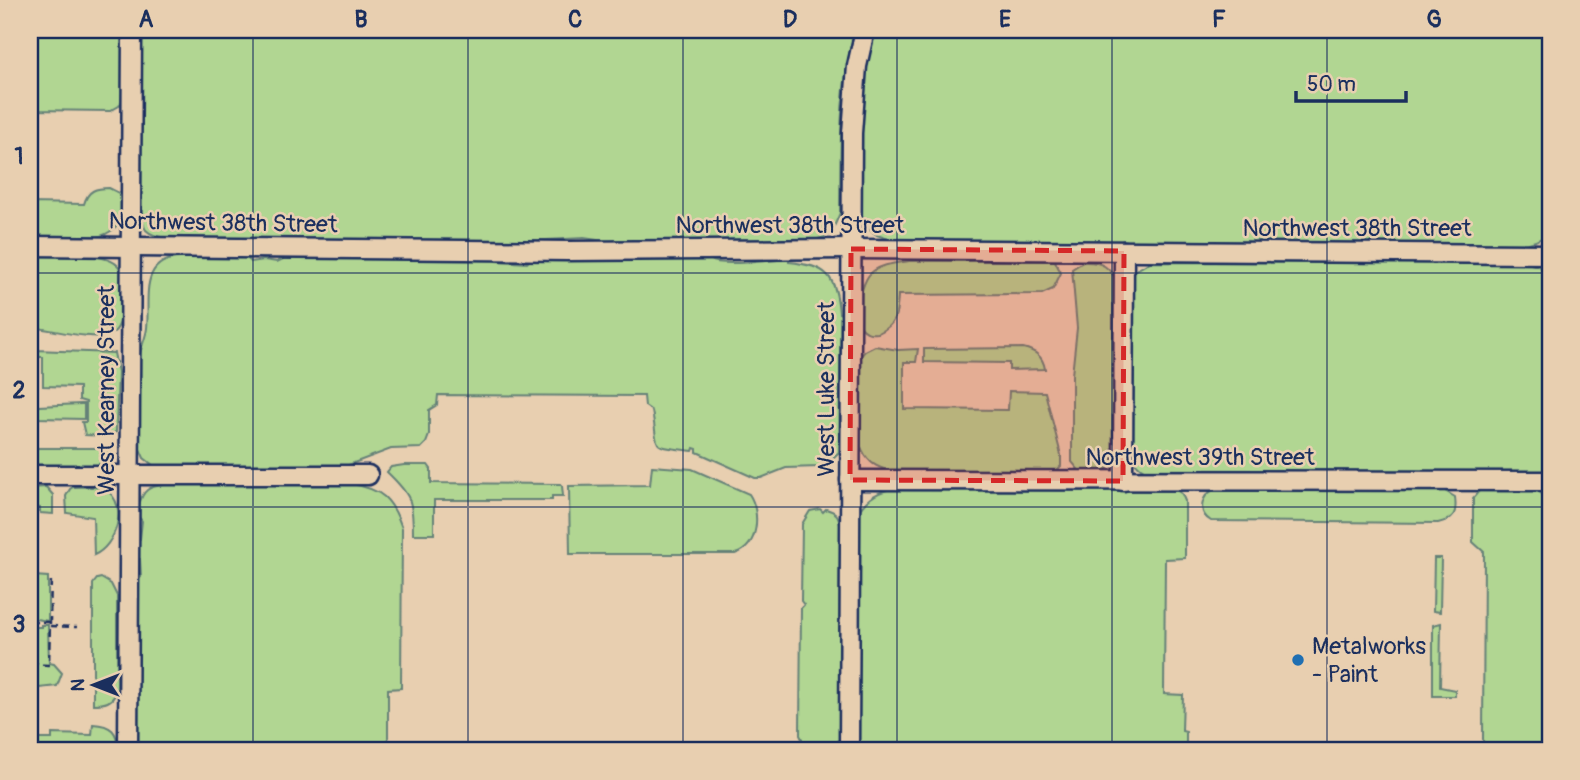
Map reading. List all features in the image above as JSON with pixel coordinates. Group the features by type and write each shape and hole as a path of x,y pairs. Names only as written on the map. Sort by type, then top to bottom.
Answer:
{"street":[{"name":"West Kearney Street","path":"128,750 132,30"},
{"name":"West Luke Street","path":"849,750 853,101 865,30"},
{"name":"Northwest 38th Street","path":"30,246 568,251 851,249 1550,254"},
{"path":"1123,481 1124,251"},
{"path":"30,475 368,475"},
{"name":"Northwest 39th Street","path":"850,480 1550,481"}],"path":[{"path":"31,646 30,664 49,665 51,576"},
{"path":"30,622 77,626"}],"highlighted area":[{"path":"851,249 1124,251 1123,481 850,480"}],"green space":[{"path":"30,30 124,30 123,99 119,106 110,111 30,110"},
{"path":"139,30 855,30 843,98 840,213 833,229 825,237 810,241 611,242 584,238 527,241 158,236 146,230 142,218 138,135"},
{"path":"871,30 1550,30 1550,230 1545,236 1530,243 1488,246 894,241 877,235 866,227 856,200 858,105"},
{"path":"109,188 119,193 122,209 114,228 105,234 94,238 67,240 30,238 30,203 84,204 93,191"},
{"path":"30,256 91,256 103,258 119,267 123,281 122,313 117,329 111,334 95,336 30,327"},
{"path":"181,256 247,258 251,262 277,262 285,258 494,259 527,263 531,259 711,260 735,263 789,259 789,262 812,266 827,275 832,281 838,300 841,314 839,452 827,464 819,467 786,468 755,478 697,452 694,448 693,451 662,447 657,440 652,411 645,406 644,396 438,395 437,405 429,410 429,435 421,448 391,449 343,467 163,468 144,458 140,449 135,401 136,356 140,355 146,332 152,273 158,265"},
{"path":"909,261 1055,261 1061,273 1053,289 1042,294 898,295 896,313 889,326 878,333 867,332 862,328 858,312 861,293 868,277 880,267"},
{"path":"1083,262 1105,266 1118,284 1116,455 1112,464 1102,473 1082,474 1072,462 1072,375 1077,328 1072,269"},
{"path":"1150,262 1527,263 1541,267 1550,276 1550,470 1538,474 1146,471 1138,466 1131,454 1132,281 1135,271"},
{"path":"875,346 898,350 918,349 916,362 904,362 904,409 1008,410 1009,391 1045,392 1061,455 1061,466 1055,472 891,472 873,464 859,441 856,397 859,358"},
{"path":"1023,348 1038,355 1045,369 1009,370 1009,363 924,362 924,349"},
{"path":"30,352 114,353 118,372 116,432 107,436 85,435 82,422 86,422 86,402 79,400 79,387 43,386 43,357 30,357"},
{"path":"84,404 84,419 37,418 39,406"},
{"path":"30,448 104,448 115,455 99,469 30,468"},
{"path":"428,465 431,469 431,483 560,484 563,496 552,496 552,500 434,500 434,534 413,534 409,499 387,472 391,467"},
{"path":"652,466 692,469 749,494 756,519 749,544 735,554 570,554 569,486 650,485"},
{"path":"351,484 371,489 384,497 390,503 402,528 401,688 388,689 388,750 135,750 136,583 141,577 140,559 136,559 136,541 140,539 142,521 138,509 145,492 155,486 165,485"},
{"path":"46,487 53,495 53,514 40,513 40,508 30,507 30,488"},
{"path":"73,487 103,488 113,497 117,506 117,525 113,535 102,550 94,555 93,517 67,513 66,496"},
{"path":"891,489 1176,490 1182,494 1185,501 1185,558 1165,559 1164,694 1183,695 1182,731 1186,732 1186,746 1183,750 855,750 856,516 870,498"},
{"path":"1214,490 1443,490 1455,497 1456,507 1448,520 1438,523 1211,521 1204,513 1202,504 1206,496"},
{"path":"1479,491 1537,491 1550,498 1550,746 1545,750 1489,750 1483,741 1484,552 1473,542 1473,498"},
{"path":"820,509 823,512 826,509 835,513 840,525 839,750 800,750 801,608 804,605 801,601 802,524 810,511"},
{"path":"1434,558 1441,558 1440,612 1433,611"},
{"path":"34,576 48,577 48,621 30,618 30,583"},
{"path":"101,578 111,584 117,596 117,691 108,702 93,704 93,584"},
{"path":"1441,623 1440,687 1455,690 1455,696 1433,696 1433,625"},
{"path":"48,625 49,663 54,664 62,673 57,686 30,689 30,664 36,666 37,663 30,627"},
{"path":"93,724 112,730 117,738 118,750 30,750 30,739 52,739 52,734 92,735"}],"place":[{"name":"Metalworks - Paint","path":"1298,660"}]}
